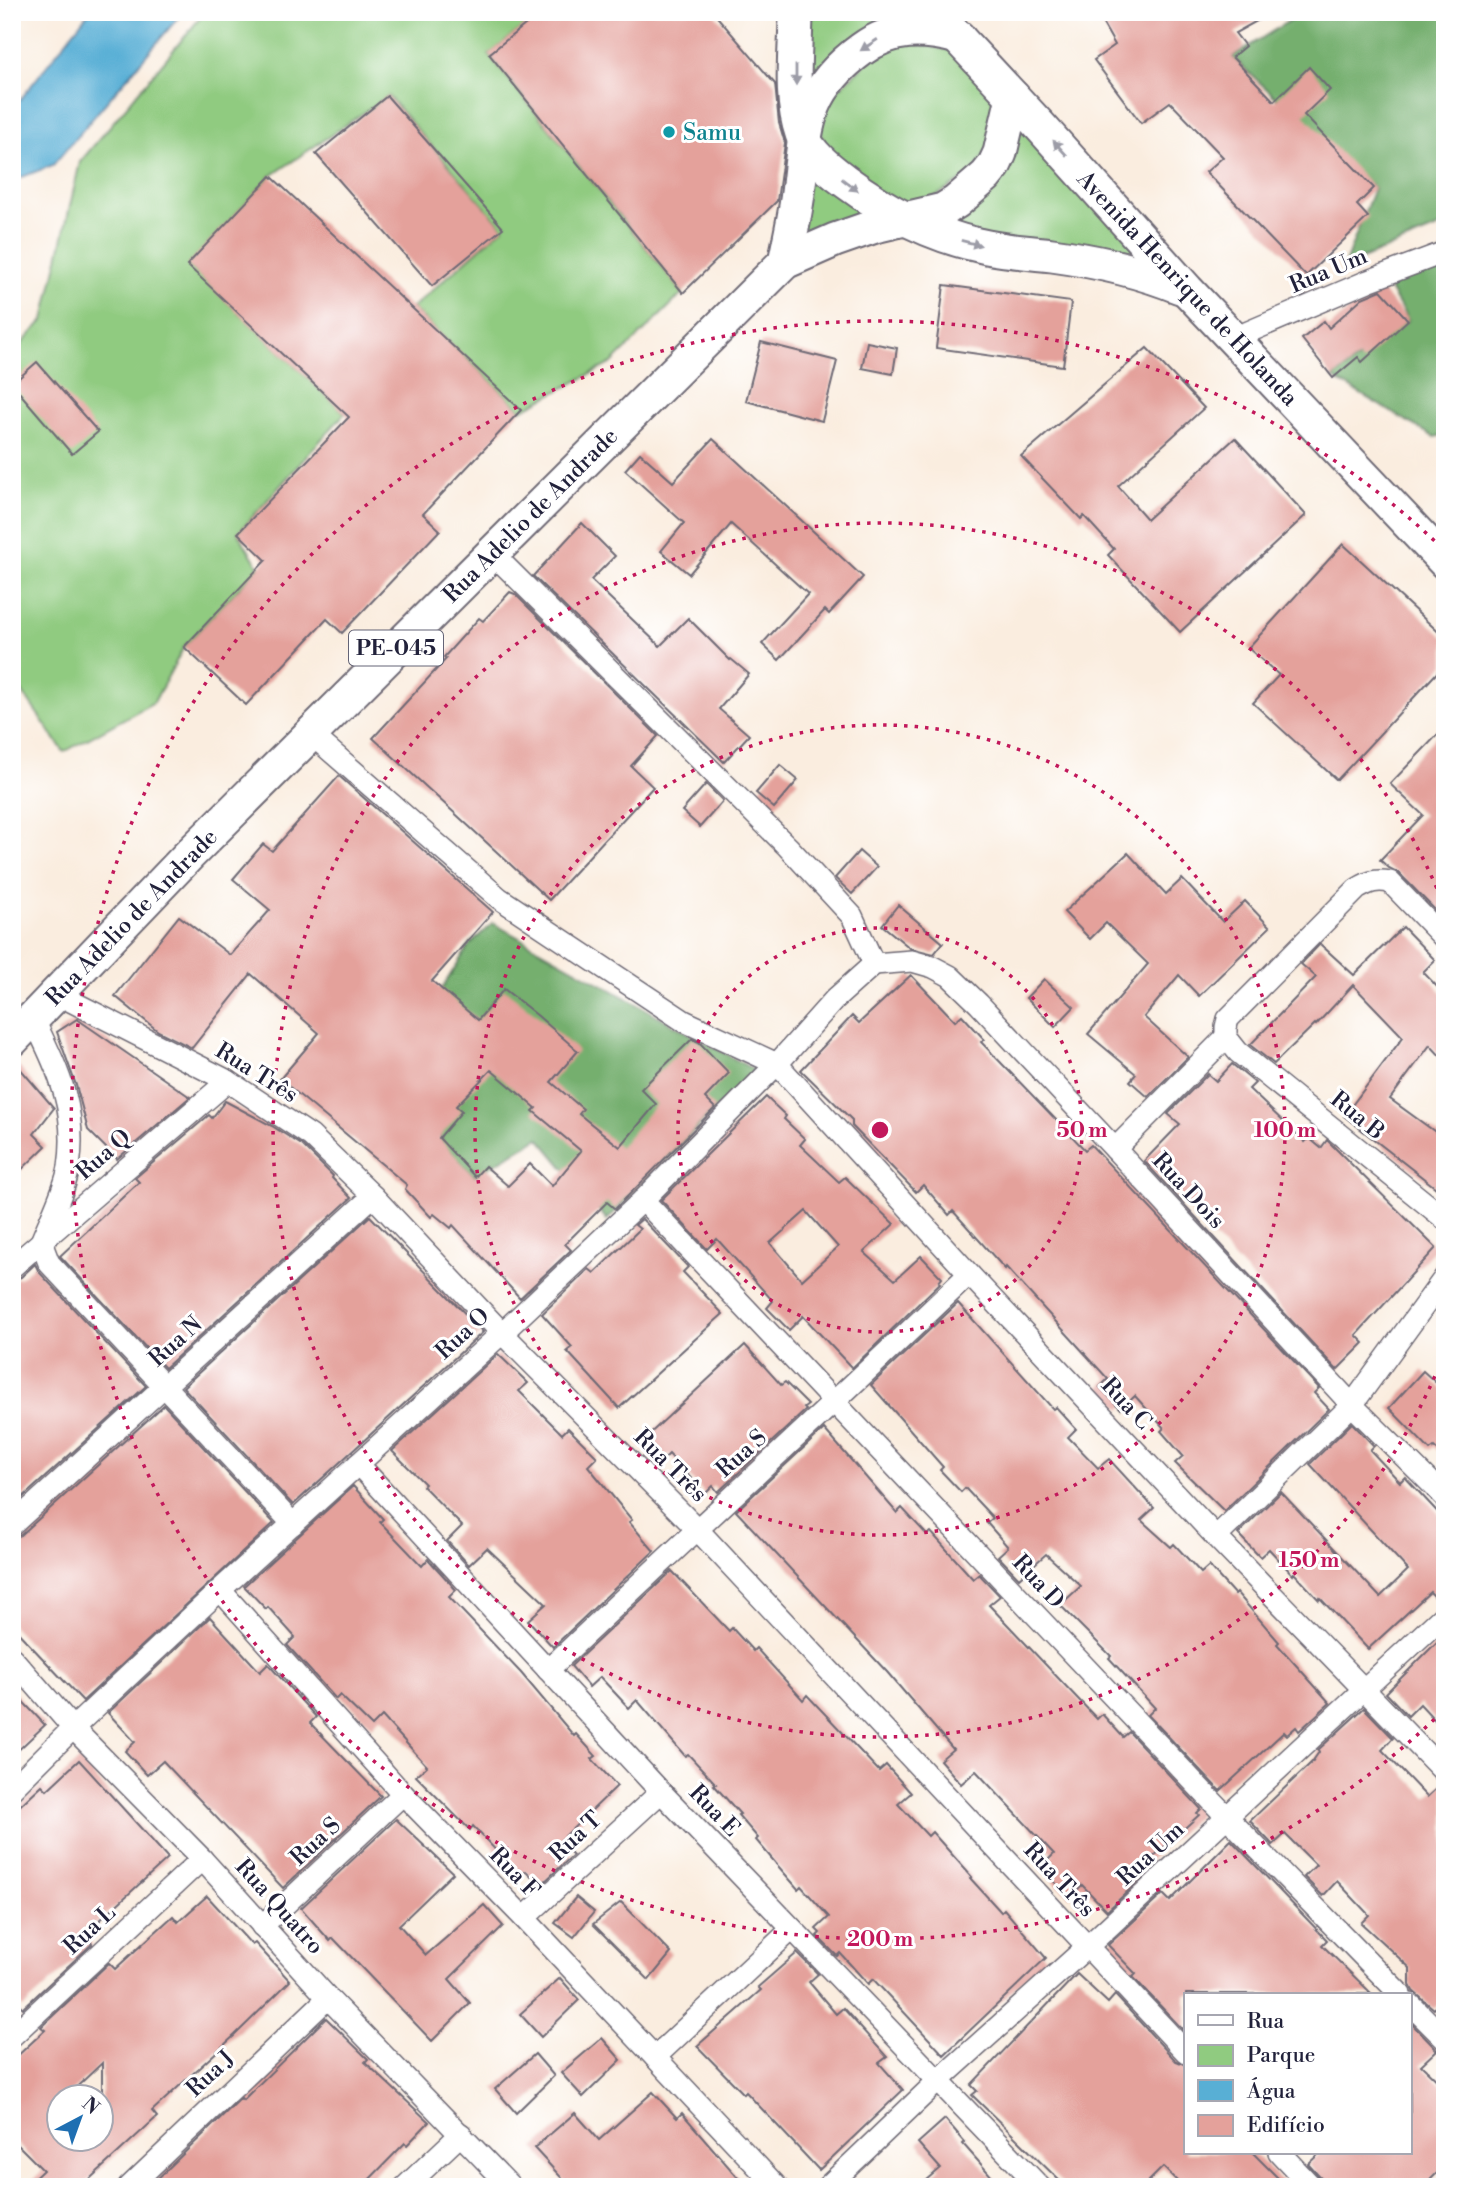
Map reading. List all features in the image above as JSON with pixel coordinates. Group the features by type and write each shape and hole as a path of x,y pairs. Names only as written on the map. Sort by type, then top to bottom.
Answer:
{"main road":[{"path":"796,12 796,102 803,138 832,171 868,198 951,238 979,246 1053,255 1129,269 1187,290"},
{"name":"Avenida Henrique de Holanda","path":"934,12 1187,290 1445,562"},
{"path":"785,262 798,196 803,138 820,89 826,81 844,62 875,40 899,32 919,29 958,37"},
{"path":"785,262 875,226 943,210 986,176 1000,153 1013,97"},
{"name":"Rua Adelio de Andrade","path":"23,1029 188,855 785,262"}],"street":[{"name":"Rua Um","path":"1233,339 1368,281 1445,252"},
{"path":"492,553 788,847 852,916 874,964"},
{"path":"311,734 499,898 684,1020 777,1064"},
{"path":"1115,1149 1232,1045 1226,1027 1228,1019 1357,889 1369,881 1380,879 1390,882 1445,939"},
{"name":"Rua Dois","path":"874,964 912,961 933,967 950,976 1115,1149 1352,1405 1445,1497"},
{"name":"Rua O","path":"12,1789 220,1590 643,1200 777,1064 835,999 874,964"},
{"name":"Rua Três","path":"57,994 228,1081 311,1136 373,1196 502,1332 696,1528 1184,2050"},
{"path":"23,1029 64,1084 72,1131 68,1169 41,1242 48,1263 293,1524"},
{"name":"Rua B","path":"1232,1045 1445,1219"},
{"name":"Rua C","path":"777,1064 969,1274 1216,1537 1445,1773"},
{"name":"Rua Q","path":"12,1267 228,1081"},
{"name":"Rua N","path":"12,1525 373,1196"},
{"name":"Rua D","path":"643,1200 1227,1817 1399,1993"},
{"name":"Rua S","path":"548,1670 696,1528 835,1403 969,1274"},
{"path":"1216,1537 1352,1405 1445,1277"},
{"name":"Rua E","path":"358,1465 661,1792 1040,2187"},
{"name":"Rua F","path":"220,1590 403,1794 777,2187"},
{"name":"Rua Um","path":"827,2187 939,2080 1088,1947 1445,1614"},
{"name":"Rua Quatro","path":"12,1658 73,1728 202,1859 328,1998 511,2187"},
{"name":"Rua T","path":"524,1919 661,1792"},
{"name":"Rua S","path":"262,1926 403,1794"},
{"name":"Rua L","path":"12,2036 202,1859"},
{"path":"655,2057 792,1929"},
{"name":"Rua J","path":"129,2187 328,1998"},
{"path":"1412,2006 1445,2039"},
{"path":"405,2187 461,2134"},
{"path":"1281,2154 1312,2187"}],"green space":[{"path":"205,12 541,12 489,55 683,293 612,363 521,410 412,308 503,228 388,96 271,176 188,265 345,413 238,533 259,567 184,647 154,702 64,752 12,677 12,354 44,320 80,162"},
{"path":"805,12 924,12 939,28 878,26 808,105"},
{"path":"1303,12 1445,12 1445,225 1344,266 1374,188 1232,57"},
{"path":"891,39 955,51 989,82 1001,127 991,162 905,215 829,154 820,131 822,105"},
{"path":"1013,107 1170,278 940,228"},
{"path":"807,153 894,221 795,250"},
{"path":"1445,251 1445,435 1434,437 1333,378 1408,320 1386,283"},
{"path":"493,923 754,1070 607,1220 539,1138 474,1176 443,1144 409,1028 439,993 470,944"}],"water":[{"path":"89,12 183,12 53,165 12,181 12,110"}],"building":[{"name":"Samu","path":"541,12 713,12 775,84 779,123 785,143 777,201 683,293 489,54"},
{"path":"1096,12 1273,12 1235,33 1245,46 1232,57 1274,101 1309,67 1330,90 1304,115 1374,188 1357,205 1368,217 1306,276 1206,172 1223,157 1170,102 1141,123 1094,60 1115,45"},
{"path":"387,96 503,228 432,286 316,154"},
{"path":"271,176 521,410 423,514 440,530 342,633 327,619 246,705 184,647 266,560 238,533 349,417 187,265"},
{"path":"944,285 1071,302 1063,366 936,348"},
{"path":"1381,290 1408,320 1362,362 1358,357 1333,378 1302,339 1324,321 1329,328 1362,298"},
{"path":"761,342 837,361 822,421 746,401"},
{"path":"867,342 897,348 893,374 862,368"},
{"path":"1147,348 1204,408 1118,486 1147,519 1235,438 1306,515 1180,632 1108,555 1114,549 1084,516 1081,519 1021,456"},
{"path":"37,362 98,432 72,454 12,384"},
{"path":"713,439 863,577 829,614 825,610 779,660 762,644 808,594 731,524 689,574 661,551 684,523 625,470 640,453 673,482"},
{"path":"582,523 615,556 591,580 660,646 688,618 730,660 749,674 719,709 749,735 724,762 533,576"},
{"path":"1343,544 1445,638 1445,664 1337,780 1253,703 1279,675 1248,648"},
{"path":"510,592 658,736 631,766 653,787 549,900 373,738 446,659 444,657 479,618 483,621"},
{"path":"1445,727 1445,920 1399,873 1380,860 1423,815 1390,784"},
{"path":"780,765 798,780 774,808 756,793"},
{"path":"339,776 493,912 432,981 478,1020 504,989 578,1051 551,1082 583,1109 579,1114 620,1147 656,1104 641,1089 692,1039 699,1042 729,1073 705,1098 715,1108 615,1209 607,1202 565,1244 571,1250 520,1298 453,1225 451,1228 434,1214 431,1217 405,1189 407,1185 280,1079 319,1033 251,974 192,1048 158,1031 115,996 179,916 230,955 270,910 233,879 263,844 272,851","holes":["491,1070 536,1108 533,1111 581,1151 552,1186 530,1164 508,1186 485,1166 475,1177 439,1138 462,1111 456,1106"]},
{"path":"706,784 723,801 700,827 682,811"},
{"path":"859,851 877,867 852,894 835,878"},
{"path":"1128,853 1166,894 1182,879 1223,922 1245,901 1270,927 1199,996 1179,975 1144,1017 1188,1057 1148,1097 1130,1081 1136,1074 1088,1034 1148,964 1106,923 1090,939 1064,912"},
{"path":"898,905 943,943 934,954 910,948 882,925"},
{"path":"1403,927 1435,960 1423,972 1445,995 1445,1061 1430,1045 1390,1099 1445,1139 1445,1195 1344,1116 1403,1037 1353,985 1316,1025 1274,1064 1250,1045 1316,977 1301,964 1320,944 1354,975"},
{"path":"911,975 955,1021 962,1015 984,1039 981,1042 1085,1150 1091,1145 1319,1388 1314,1393 1329,1409 1224,1511 1175,1463 1183,1456 1161,1431 1164,1428 1135,1396 1121,1409 1100,1387 1108,1379 1006,1267 1005,1269 953,1211 949,1215 923,1185 916,1192 852,1126 852,1120 801,1070 852,1016 859,1023"},
{"path":"1044,979 1074,1007 1055,1027 1026,998"},
{"path":"77,1019 190,1097 117,1159 88,1130 76,1085 57,1032"},
{"path":"12,1059 54,1108 34,1134 46,1146 12,1179"},
{"path":"1232,1064 1255,1083 1249,1089 1305,1142 1309,1138 1321,1148 1327,1140 1436,1248 1356,1335 1364,1343 1337,1370 1144,1161 1180,1124 1168,1114 1208,1074 1216,1081"},
{"path":"766,1097 805,1139 800,1145 839,1182 845,1177 894,1224 864,1252 895,1280 921,1256 942,1278 940,1283 852,1368 803,1316 789,1330 767,1308 773,1301 717,1239 707,1249 661,1200","holes":["806,1211 838,1247 802,1280 770,1243"]},
{"path":"225,1101 303,1146 351,1198 165,1368 60,1256 139,1182 135,1178 209,1115 212,1118"},
{"path":"370,1216 483,1332 293,1505 183,1387"},
{"path":"642,1219 688,1267 683,1272 723,1314 619,1408 567,1351 572,1347 542,1314 589,1269 594,1273 640,1229 635,1225"},
{"path":"35,1264 39,1272 146,1386 12,1507 12,1280 21,1277"},
{"path":"958,1303 1053,1409 1056,1407 1076,1429 1068,1437 1098,1468 1109,1459 1154,1508 1141,1520 1171,1547 1174,1544 1201,1573 1209,1566 1235,1595 1237,1593 1279,1642 1277,1644 1330,1703 1299,1731 1296,1727 1287,1735 1284,1732 1220,1791 1148,1715 1155,1708 1109,1658 1111,1656 1060,1605 1081,1586 1046,1554 1019,1578 998,1556 1008,1547 987,1523 993,1518 965,1488 961,1492 940,1470 943,1467 871,1385"},
{"path":"745,1345 781,1385 785,1382 808,1405 804,1408 806,1410 718,1492 713,1486 705,1494 669,1454 662,1461 643,1440"},
{"path":"498,1354 528,1383 519,1391 562,1434 568,1428 597,1457 588,1466 654,1551 553,1647 528,1620 546,1604 487,1548 469,1565 447,1541 462,1526 392,1451"},
{"path":"1423,1371 1445,1391 1445,1457 1434,1447 1430,1450 1389,1408"},
{"path":"164,1405 274,1523 83,1701 12,1626 12,1538 21,1535"},
{"path":"1352,1423 1374,1446 1370,1450 1400,1482 1405,1477 1445,1520 1445,1601 1440,1602 1430,1592 1368,1649 1269,1549 1260,1557 1238,1534 1281,1492 1380,1597 1408,1570 1310,1464"},
{"path":"824,1429 897,1513 902,1508 927,1535 931,1532 973,1579 979,1574 1000,1596 989,1605 1097,1719 1102,1714 1123,1737 1129,1732 1201,1809 1197,1813 1199,1815 1139,1870 1144,1876 1107,1911 1082,1885 1070,1897 1040,1868 1054,1854 976,1771 961,1784 940,1760 953,1749 887,1672 736,1511"},
{"path":"353,1486 383,1519 380,1522 422,1566 428,1559 450,1583 456,1590 449,1597 521,1673 574,1736 576,1734 596,1756 592,1759 617,1786 560,1841 573,1855 541,1885 526,1871 520,1876 473,1826 470,1830 416,1776 427,1766 382,1716 372,1726 340,1695 336,1699 287,1645 295,1637 268,1607 266,1609 244,1586"},
{"path":"672,1571 729,1631 732,1628 753,1651 756,1648 803,1700 807,1695 879,1771 886,1765 911,1793 898,1804 928,1836 932,1832 972,1877 970,1878 1001,1912 1004,1909 1046,1958 944,2055 873,1979 868,1984 840,1953 837,1956 817,1936 820,1933 816,1929 829,1917 801,1886 798,1889 756,1840 758,1838 714,1785 716,1784 688,1754 685,1756 637,1700 629,1708 600,1677 589,1687 571,1666"},
{"path":"210,1617 260,1672 268,1664 316,1717 310,1723 381,1796 283,1888 163,1761 147,1775 125,1751 135,1742 108,1713"},
{"path":"1445,1634 1445,1731 1420,1704 1408,1716 1386,1693"},
{"path":"12,1690 45,1725 12,1756"},
{"path":"1364,1708 1393,1738 1382,1750 1427,1797 1440,1785 1445,1786 1445,1998 1434,2009 1413,1991 1410,1985 1410,1968 1361,1923 1369,1915 1337,1881 1323,1896 1304,1877 1316,1865 1285,1834 1273,1845 1250,1821 1312,1762 1318,1750"},
{"path":"79,1760 168,1858 86,1933 92,1944 23,2008 12,1998 12,1813 42,1785 47,1790"},
{"path":"396,1819 453,1873 399,1925 426,1955 484,1905 503,1926 449,1979 470,2003 432,2041 333,1938 330,1941 301,1908"},
{"path":"1231,1840 1327,1940 1322,1945 1371,1993 1184,1993 1184,2031 1133,1977 1136,1974 1108,1945 1163,1894 1170,1901"},
{"path":"207,1896 290,1981 152,2111 157,2117 81,2187 25,2187 43,2170 12,2139 12,2061 45,2030 41,2027 109,1963 115,1969 173,1916 178,1922"},
{"path":"576,1897 594,1912 574,1937 555,1923"},
{"path":"621,1902 671,1953 649,1980 593,1924"},
{"path":"797,1953 818,1974 809,1982 836,2014 843,2008 887,2057 879,2063 903,2090 819,2170 746,2092 744,2094 697,2046 761,1990 758,1987"},
{"path":"1077,1974 1108,2003 1115,1995 1176,2061 1184,2064 1184,2154 1254,2154 1287,2187 1183,2187 1163,2167 1143,2187 1066,2187 972,2095 977,2091 971,2085"},
{"path":"560,1978 579,2000 541,2037 520,2014"},
{"path":"326,2018 368,2059 365,2062 429,2122 407,2145 405,2143 362,2187 149,2187 241,2098 243,2100"},
{"path":"1412,2024 1437,2050 1421,2065 1445,2088 1445,2165 1423,2187 1328,2186 1308,2164 1319,2154 1412,2154"},
{"path":"602,2038 621,2060 583,2097 561,2073"},
{"path":"535,2054 554,2076 516,2113 495,2089"},
{"path":"653,2092 677,2118 682,2113 746,2187 570,2187 534,2148 575,2113 599,2140"},
{"path":"945,2119 1001,2187 918,2187 940,2168 918,2143"}],"place":[{"name":"Samu","path":"669,132"}]}
